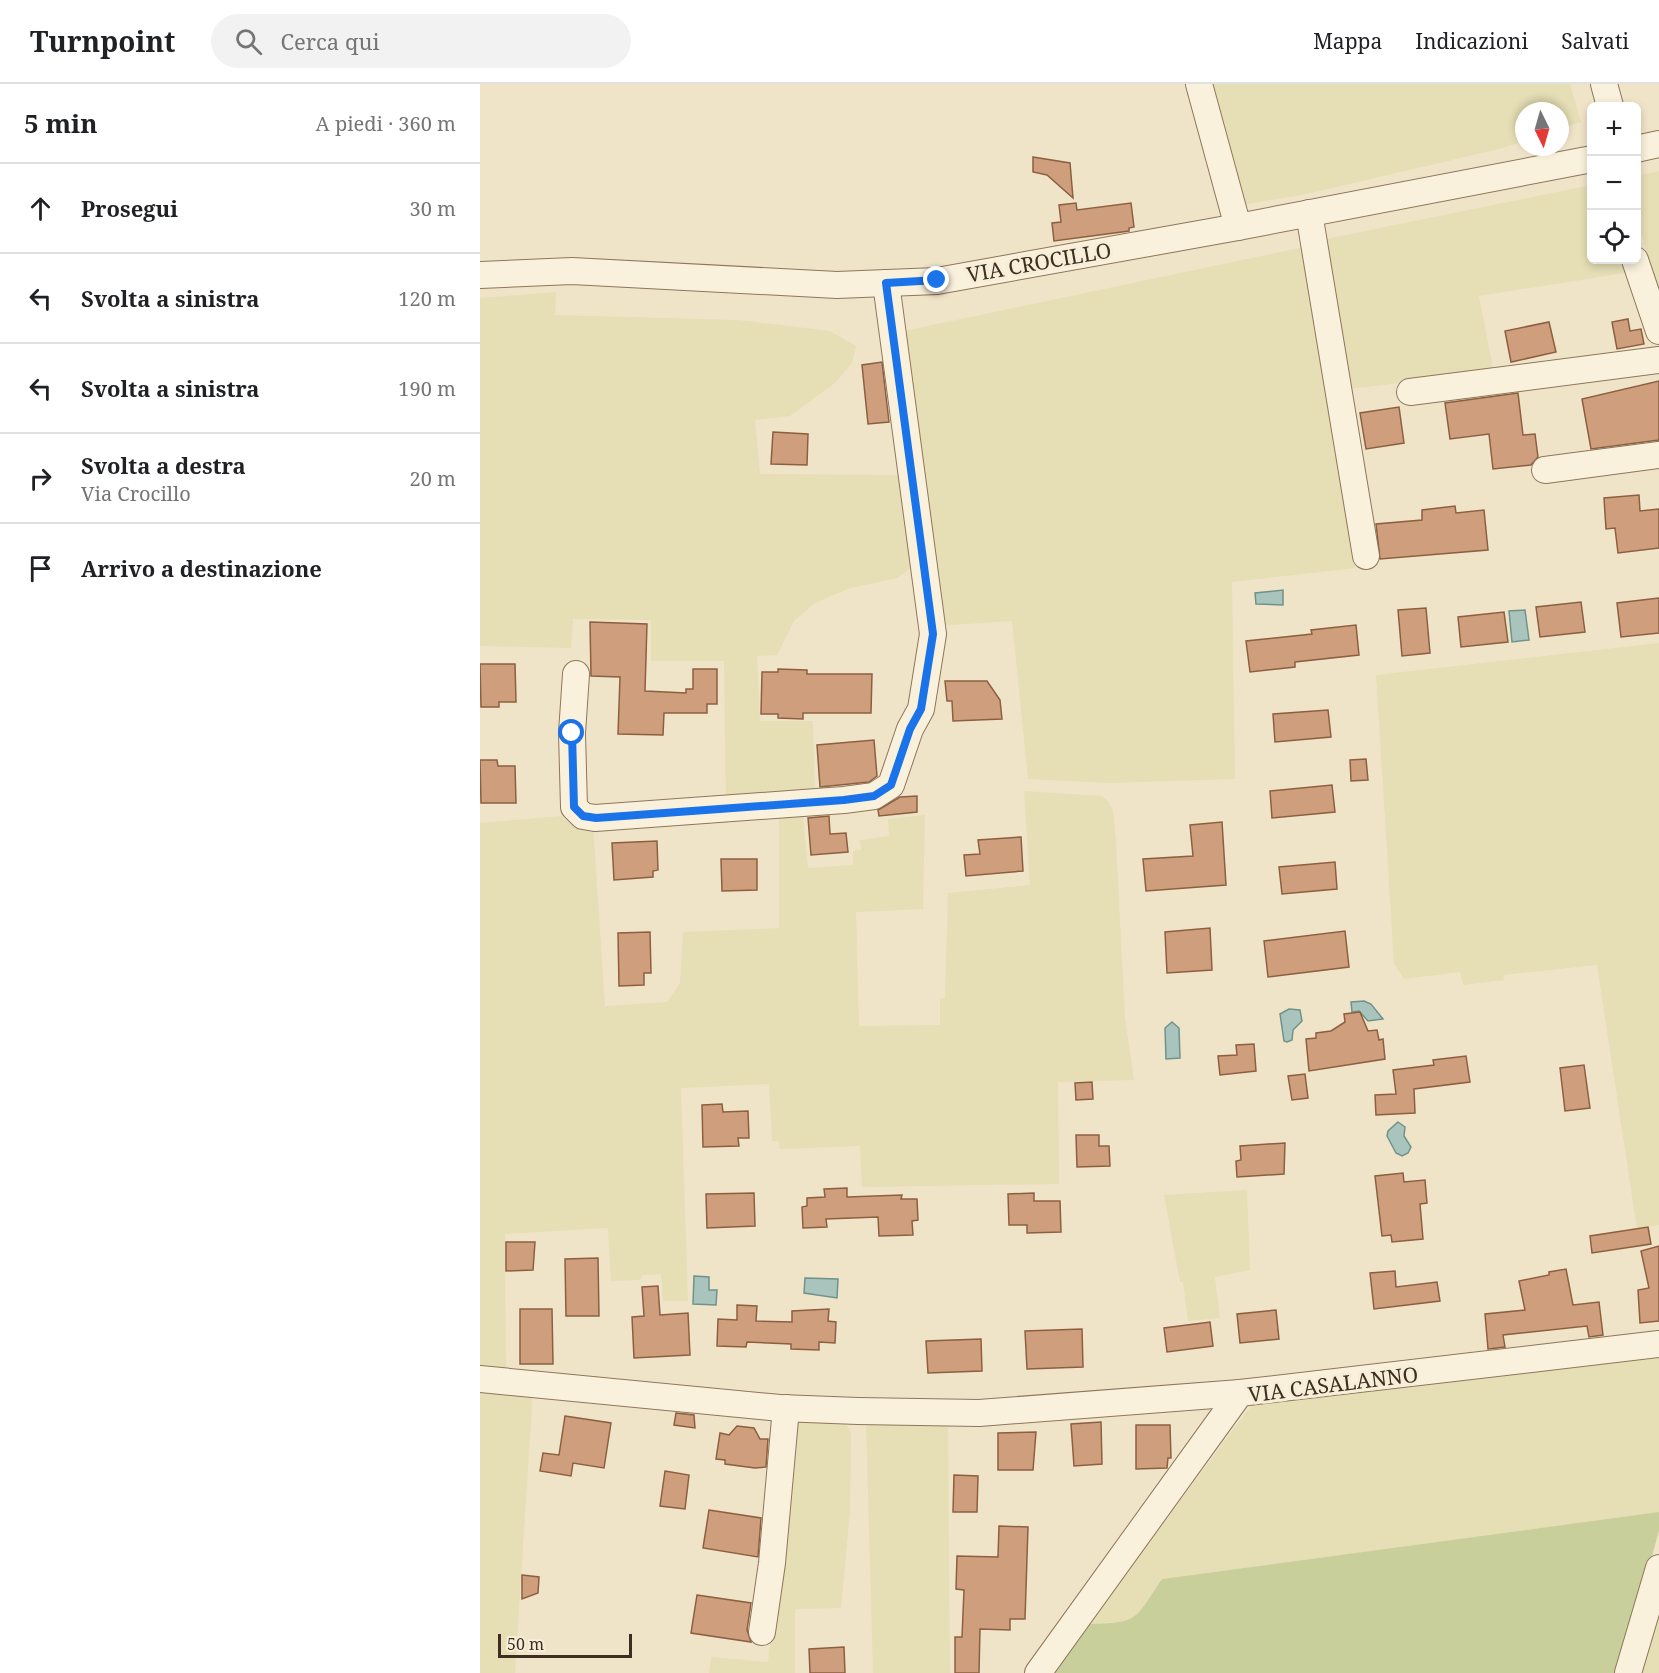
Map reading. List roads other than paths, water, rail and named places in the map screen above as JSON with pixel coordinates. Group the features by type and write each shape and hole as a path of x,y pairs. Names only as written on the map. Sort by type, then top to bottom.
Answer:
{"street":[{"path":"1199,84 1238,227"},
{"path":"1604,84 1609,102"},
{"path":"1641,148 1659,144"},
{"name":"VIA CROCILLO","path":"480,275 572,271 837,285 937,280 1238,227 1587,160"},
{"path":"1310,213 1366,556"},
{"path":"1636,264 1659,331"},
{"path":"576,674 572,733 574,807 583,816 596,818 844,800 874,796 891,785 910,729 921,709 933,634 886,283"},
{"path":"1410,392 1659,360"},
{"path":"1545,470 1659,455"},
{"name":"VIA CASALANNO","path":"1038,1673 1240,1393 1659,1344"},
{"path":"480,1379 786,1408 979,1413 1240,1393"},
{"path":"762,1632 772,1563 786,1408"},
{"path":"1628,1673 1659,1568"}],"water":[{"path":"1283,590 1283,605 1256,604 1255,593"},
{"path":"1525,610 1529,640 1512,642 1509,611"},
{"path":"1364,1001 1371,1004 1383,1019 1368,1021 1359,1011 1352,1012 1351,1002"},
{"path":"1289,1009 1300,1010 1302,1021 1293,1030 1292,1040 1287,1042 1284,1041 1280,1014"},
{"path":"1172,1022 1179,1028 1180,1058 1166,1059 1165,1028"},
{"path":"1398,1122 1405,1127 1404,1136 1411,1147 1408,1153 1402,1156 1396,1153 1387,1136 1388,1131"},
{"path":"694,1276 709,1277 709,1290 717,1290 716,1305 693,1304"},
{"path":"805,1278 838,1279 837,1298 804,1293"}]}
